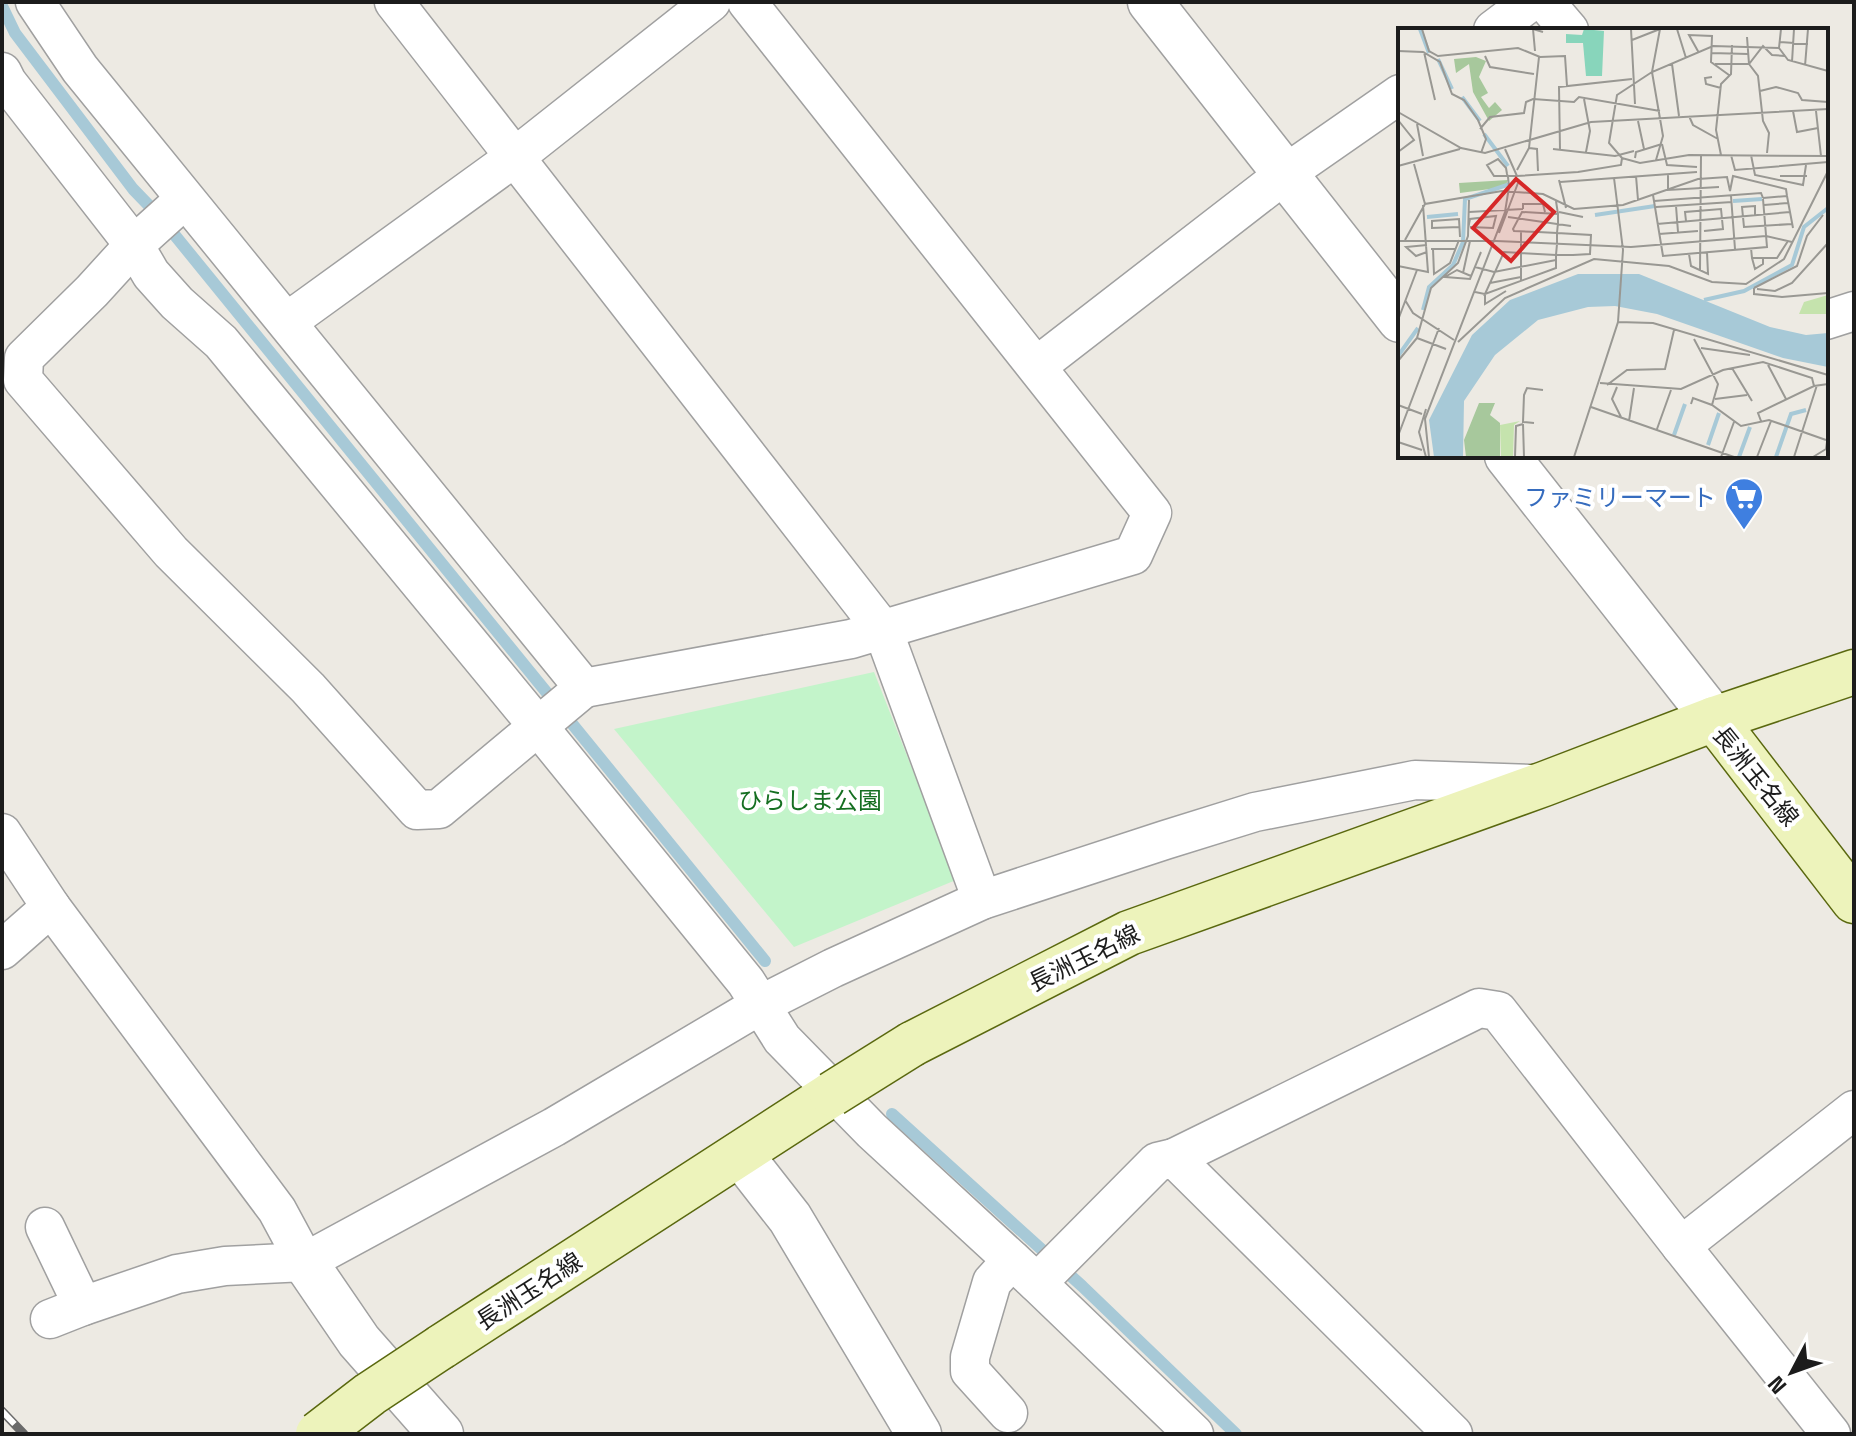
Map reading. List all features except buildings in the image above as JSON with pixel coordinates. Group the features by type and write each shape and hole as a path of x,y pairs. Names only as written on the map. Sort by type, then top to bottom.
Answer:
{"main road":[{"path":"1714,719 1854,672"},
{"name":"長洲玉名線","path":"318,1434 370,1394 441,1347 912,1044 1129,933 1544,784 1714,719 1854,901"}],"street":[{"path":"35,2 80,69 159,222 151,274 177,303 221,342 559,708"},
{"path":"394,2 883,630 982,900"},
{"path":"287,322 515,157 711,2"},
{"path":"159,222 24,358 23,380 171,552 308,688 417,810 439,809 559,708 883,630 1133,555 1152,513 747,2"},
{"path":"1150,2 1398,317"},
{"path":"1496,28 1530,2"},
{"path":"1545,2 1567,28"},
{"path":"2,72 7,82 159,222 287,322 559,708 782,1039 872,1131 1041,1266 1194,1434"},
{"path":"1037,366 1285,174 1398,95"},
{"path":"1828,319 1854,311"},
{"path":"1509,458 1714,719"},
{"path":"45,1227 67,1312 177,1274 225,1266 305,1262 554,1127 760,1005 982,900 1255,812 1313,800 1415,780 1544,784"},
{"path":"2,833 51,907 277,1210 305,1262 359,1341 441,1434"},
{"path":"2,950 51,907"},
{"path":"1008,1413 970,1371 970,1357 992,1282 1041,1266 1157,1162 1174,1158 1479,1008 1498,1011 1831,1434"},
{"path":"1681,1246 1854,1110"},
{"path":"740,1154 790,1218 919,1434"},
{"path":"1174,1158 1453,1434"}],"green space":[{"name":"ひらしま公園","path":"874,672 956,880 794,947 614,729"}],"waterway":[{"path":"2,6 15,33 133,189 160,217 765,961"},
{"path":"892,1114 1082,1286 1236,1434"}],"railway":[{"path":"2,1411 24,1434"}],"place":[{"name":"ファミリーマート","path":"1744,531"}]}
